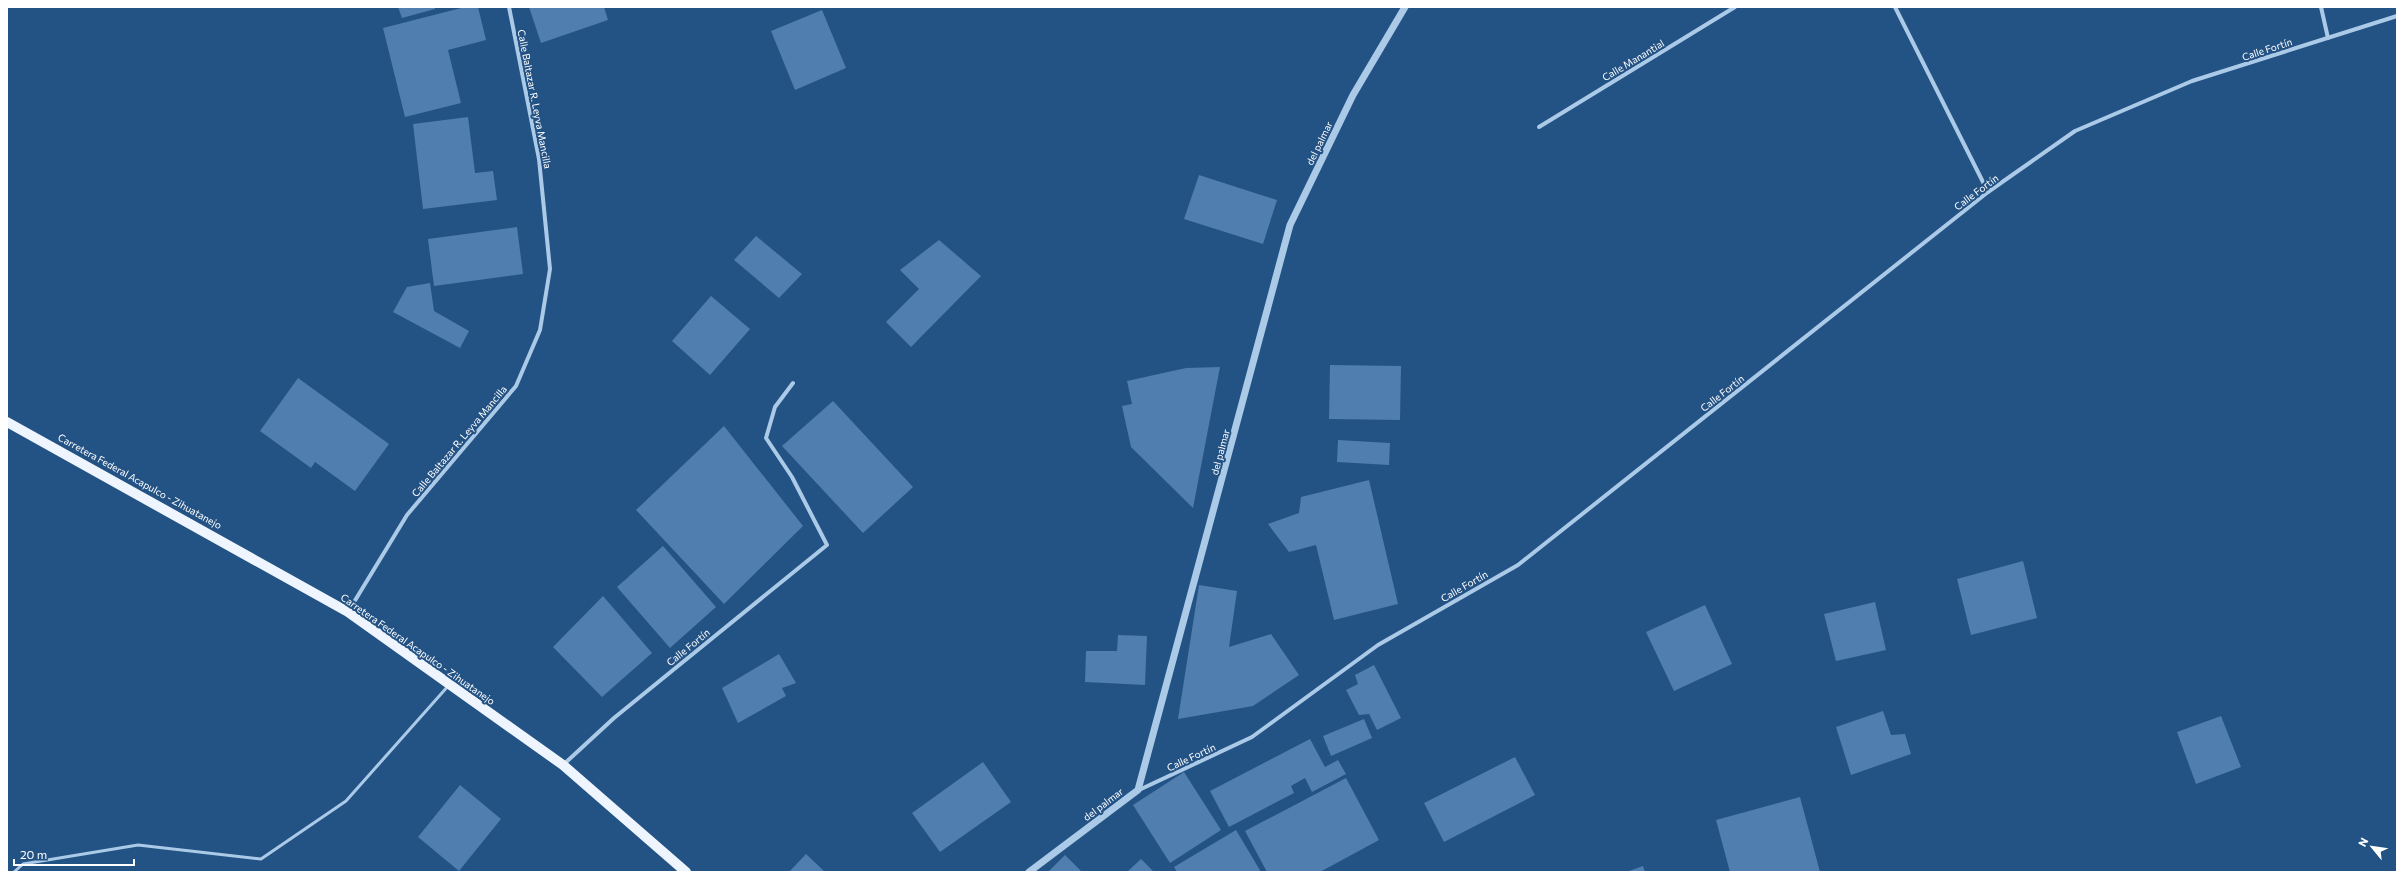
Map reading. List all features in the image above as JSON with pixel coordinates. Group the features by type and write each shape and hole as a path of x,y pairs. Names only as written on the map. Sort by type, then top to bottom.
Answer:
{"main road":[{"name":"Carretera Federal Acapulco - Zihuatanejo","path":"7,422 348,612 563,765 686,872"}],"street":[{"name":"Calle Baltazar R. Leyva Mancilla","path":"348,612 406,516 516,386 540,330 550,270 539,159 509,7"},
{"name":"del palmar","path":"1029,872 1138,790 1290,225 1353,95 1405,7"},
{"name":"Calle Manantial","path":"1539,127 1735,7"},
{"path":"1895,7 1988,192"},
{"path":"2320,7 2328,38"},
{"name":"Calle Fortín","path":"1138,790 1252,737 1378,645 1518,565 1988,192 2075,131 2192,81 2397,16"},
{"name":"Calle Fortín","path":"563,765 614,718 827,545 792,477 766,438 775,407 793,383"}],"lane":[{"path":"14,872 23,864 138,845 261,859 346,801 449,685"}],"building":[{"path":"398,7 435,7 435,9 402,18"},
{"path":"465,7 478,7 486,40 448,50 461,103 405,117 383,28"},
{"path":"529,7 604,7 608,20 541,43"},
{"path":"822,10 846,68 795,90 771,31"},
{"path":"468,117 475,173 493,171 497,200 423,209 413,124"},
{"path":"1199,175 1277,200 1263,244 1184,219"},
{"path":"517,227 523,274 434,286 428,239"},
{"path":"756,236 802,274 779,298 734,260"},
{"path":"939,240 981,276 911,347 886,322 919,289 900,270"},
{"path":"430,283 434,311 469,331 460,348 393,312 407,287"},
{"path":"711,296 750,329 710,375 672,341"},
{"path":"1330,365 1401,366 1400,420 1329,419"},
{"path":"1220,367 1193,508 1131,447 1122,406 1132,404 1127,381 1186,368"},
{"path":"298,378 389,444 355,491 315,462 311,468 260,431"},
{"path":"833,401 913,487 863,533 782,446"},
{"path":"724,426 803,526 724,604 636,510"},
{"path":"1338,440 1390,443 1389,465 1337,462"},
{"path":"1369,480 1398,604 1334,620 1316,545 1289,552 1268,524 1299,513 1301,497"},
{"path":"663,546 716,607 670,648 617,587"},
{"path":"2023,561 2037,618 1971,635 1957,579"},
{"path":"1199,585 1237,591 1229,647 1271,634 1299,675 1253,706 1178,719"},
{"path":"603,596 652,653 602,697 553,647"},
{"path":"1875,602 1886,650 1836,661 1824,614"},
{"path":"1705,605 1732,664 1674,691 1646,632"},
{"path":"1118,635 1147,636 1145,685 1085,682 1086,651 1117,651"},
{"path":"779,654 796,683 782,688 786,696 738,723 722,688"},
{"path":"1374,665 1401,718 1377,730 1369,714 1359,715 1346,690 1358,684 1355,675"},
{"path":"1883,711 1891,735 1905,734 1911,754 1851,775 1836,727"},
{"path":"2221,716 2241,767 2196,784 2177,732"},
{"path":"1364,719 1372,738 1331,756 1323,736"},
{"path":"1310,739 1325,767 1338,760 1346,774 1312,792 1305,778 1291,786 1294,793 1229,827 1210,791"},
{"path":"1515,757 1535,795 1444,842 1424,803"},
{"path":"983,762 1011,802 940,852 912,813"},
{"path":"1184,772 1221,830 1170,863 1133,805"},
{"path":"1346,778 1379,840 1320,872 1267,872 1245,831"},
{"path":"460,785 501,819 459,871 418,837"},
{"path":"1800,797 1820,872 1730,872 1716,820"},
{"path":"1236,830 1261,872 1177,872 1174,867"},
{"path":"806,854 825,872 789,872"},
{"path":"1065,855 1082,872 1048,872"},
{"path":"1141,859 1154,872 1127,872"},
{"path":"1643,866 1645,872 1626,872"}]}
